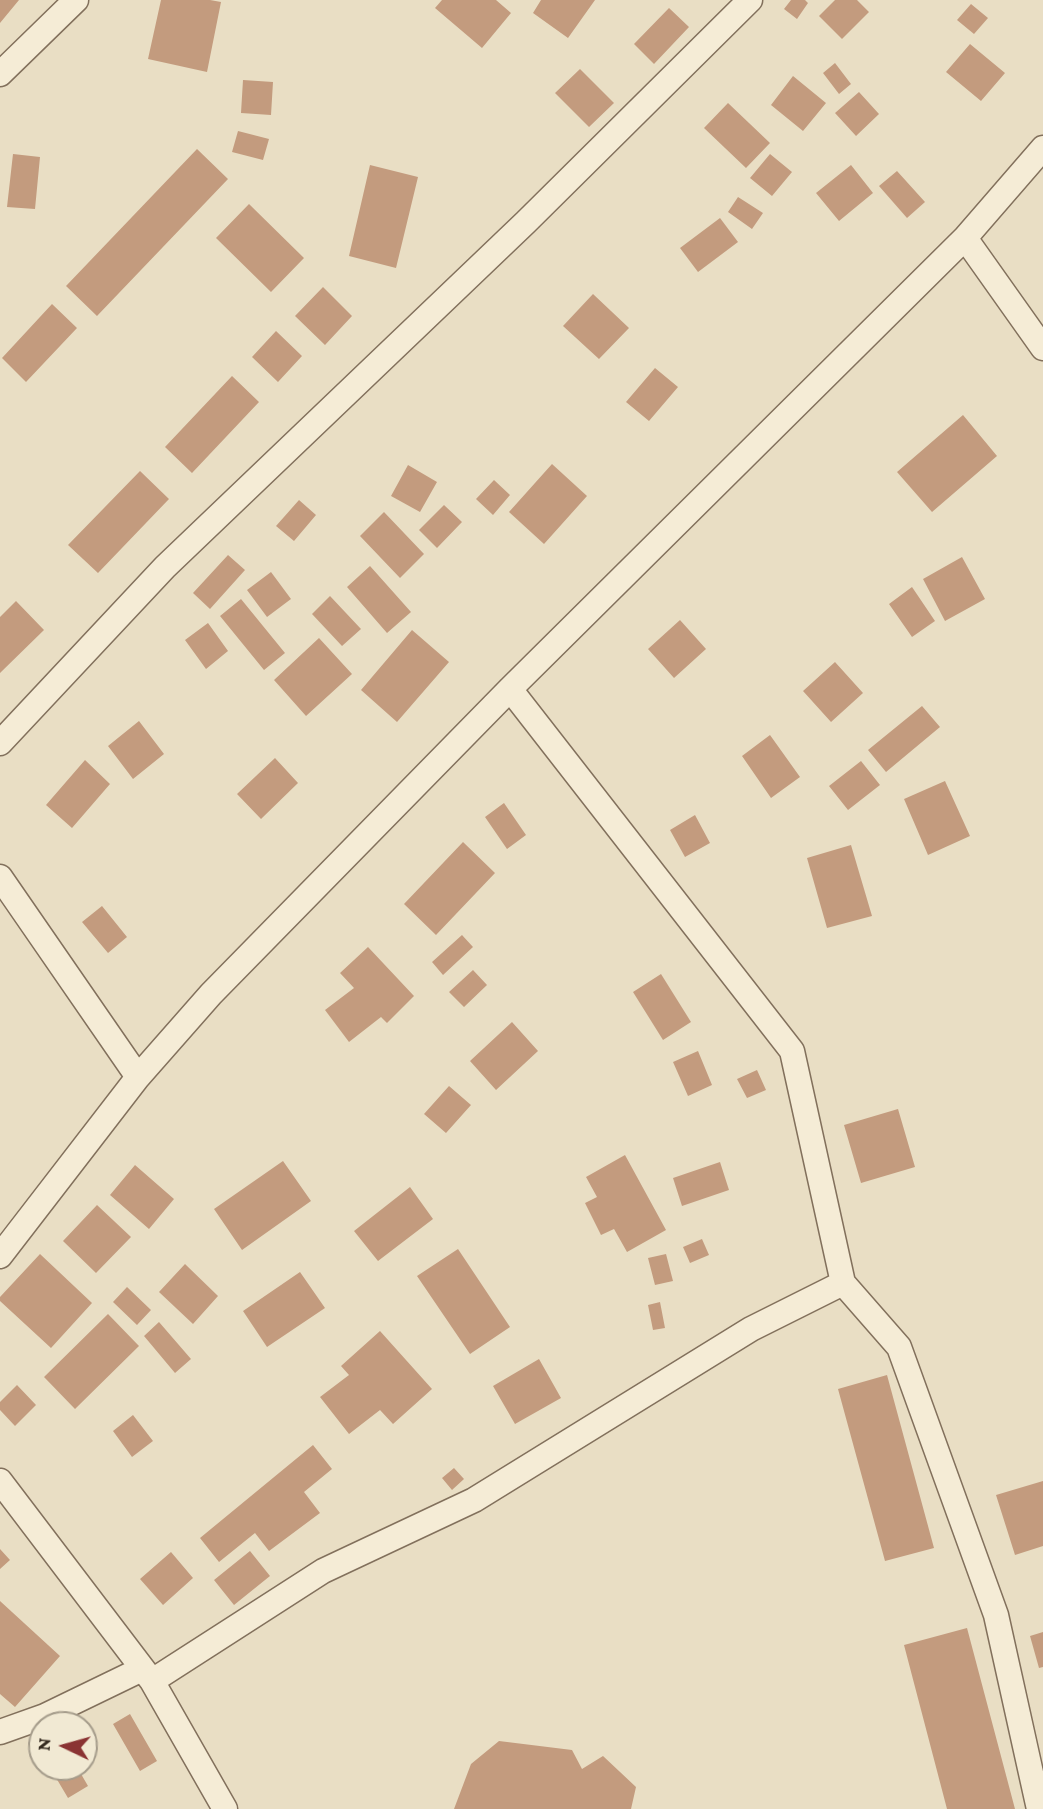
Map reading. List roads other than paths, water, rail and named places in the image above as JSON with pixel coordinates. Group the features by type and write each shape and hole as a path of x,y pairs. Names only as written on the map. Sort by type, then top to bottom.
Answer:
{"street":[{"path":"0,74 76,0"},
{"path":"0,743 165,567 526,222 743,2"},
{"path":"0,1256 138,1077 211,994 510,689 965,238 1043,148"},
{"path":"965,238 1043,348"},
{"path":"510,689 792,1051 830,1215 842,1283 899,1348 996,1615 1039,1809"},
{"path":"0,877 138,1077"},
{"path":"0,1732 147,1675 323,1571 474,1500 751,1329 842,1283"},
{"path":"0,1481 147,1675 225,1809"}]}
